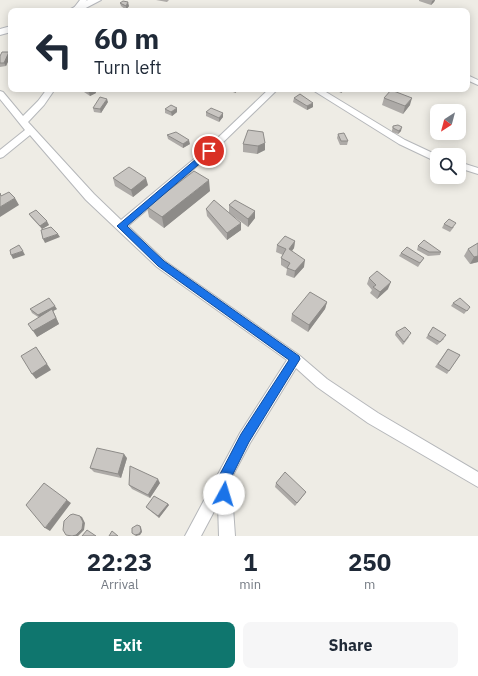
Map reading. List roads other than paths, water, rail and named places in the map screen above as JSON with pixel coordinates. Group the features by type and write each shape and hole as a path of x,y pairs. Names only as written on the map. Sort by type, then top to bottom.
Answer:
{"street":[{"path":"76,8 84,0"},
{"path":"79,8 96,0"},
{"path":"0,155 26,126 49,92"},
{"path":"121,226 209,151 271,92"},
{"path":"320,92 402,142 430,156"},
{"path":"0,94 26,126 90,197 161,264 295,359 322,383 373,418 478,480"},
{"path":"466,168 478,171"},
{"path":"193,536 245,438 295,359"},
{"path":"224,480 227,536"}]}
